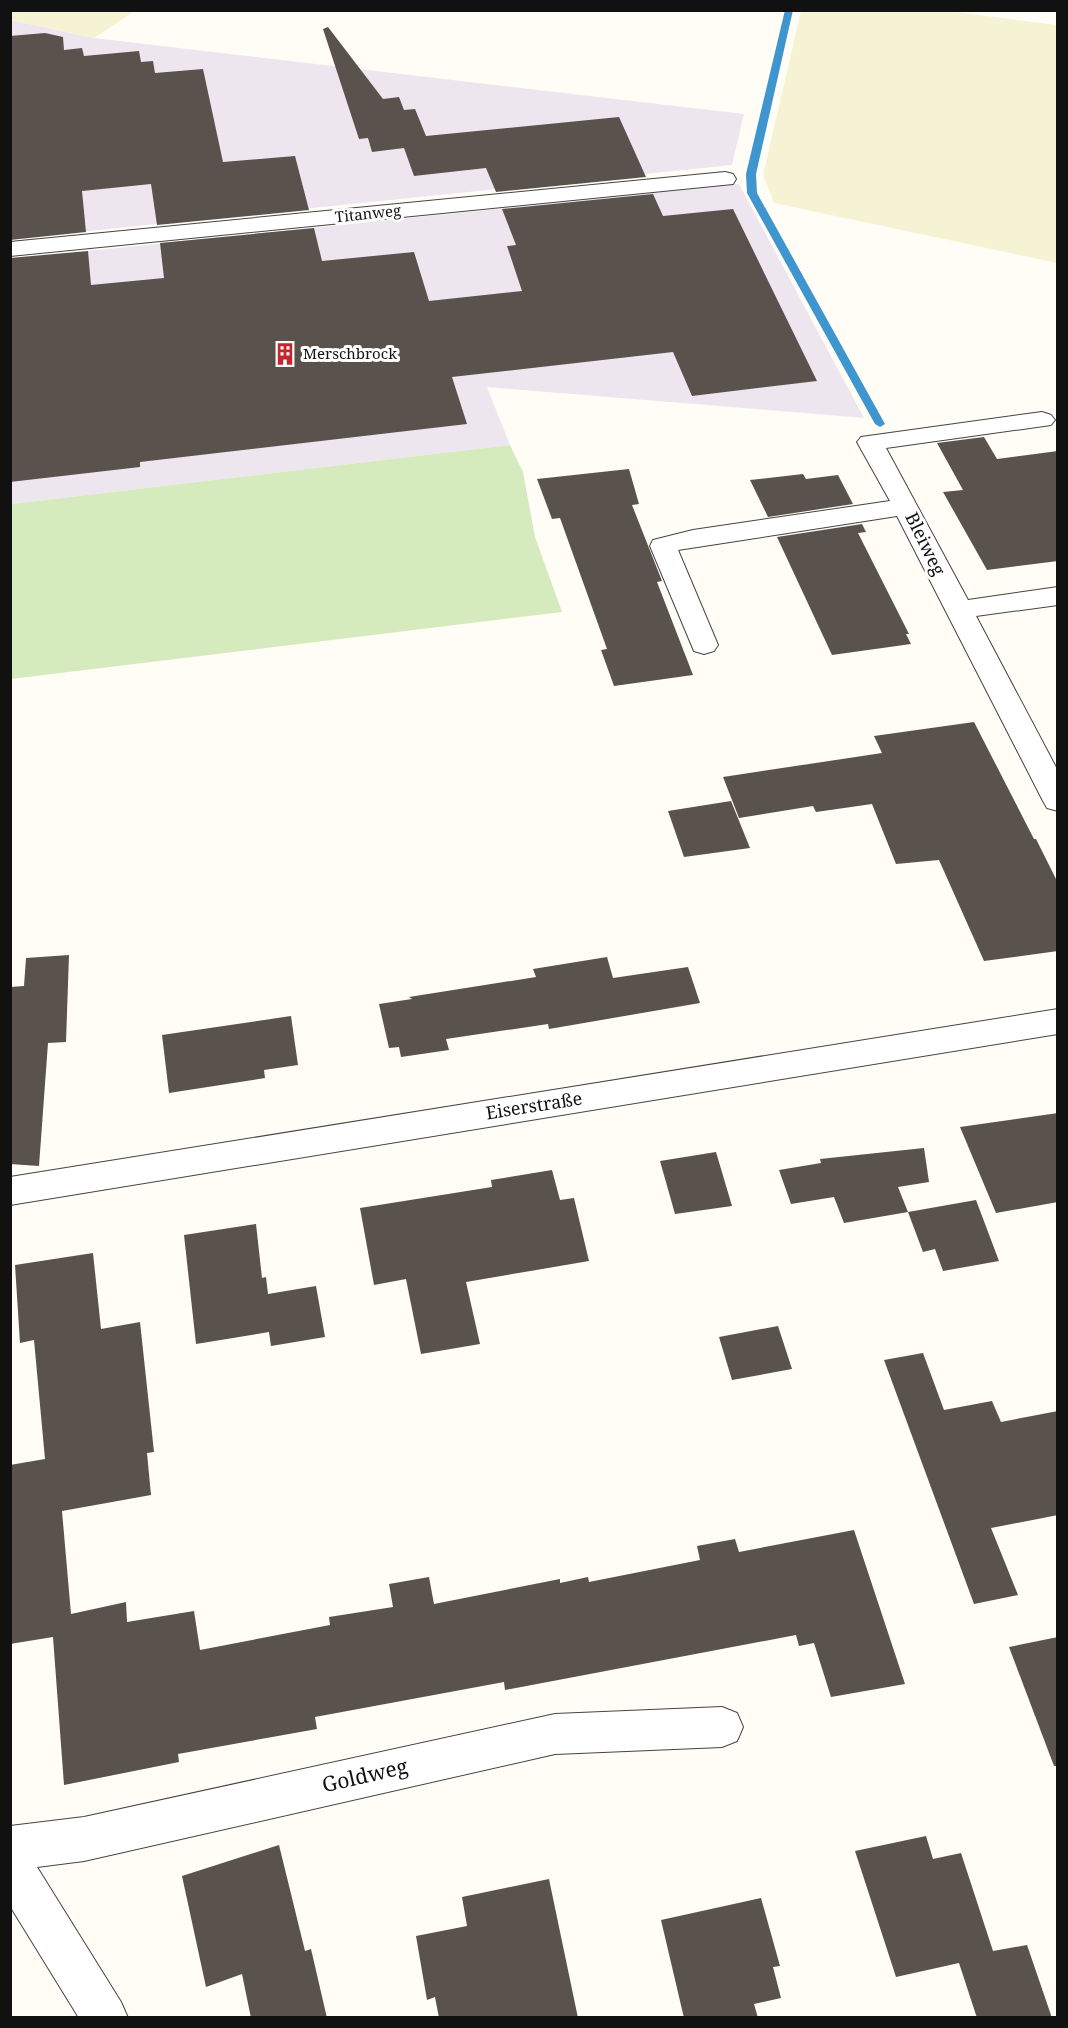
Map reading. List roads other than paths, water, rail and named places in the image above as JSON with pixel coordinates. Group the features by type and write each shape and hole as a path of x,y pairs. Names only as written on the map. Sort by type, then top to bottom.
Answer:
{"street":[{"name":"Titanweg","path":"10,249 725,179"},
{"name":"Bleiweg","path":"1042,420 870,442 1058,801"},
{"path":"704,645 663,546 693,538 906,507"},
{"path":"957,610 1058,597"},
{"name":"Eiserstraße","path":"10,1191 1058,1021"},
{"name":"Goldweg","path":"10,1848 84,1839 555,1734 722,1727"},
{"path":"10,1864 105,2018"}],"waterway":[{"path":"789,10 751,174 752,193 880,424"}],"place":[{"name":"Merschbrock","path":"285,354"}]}
